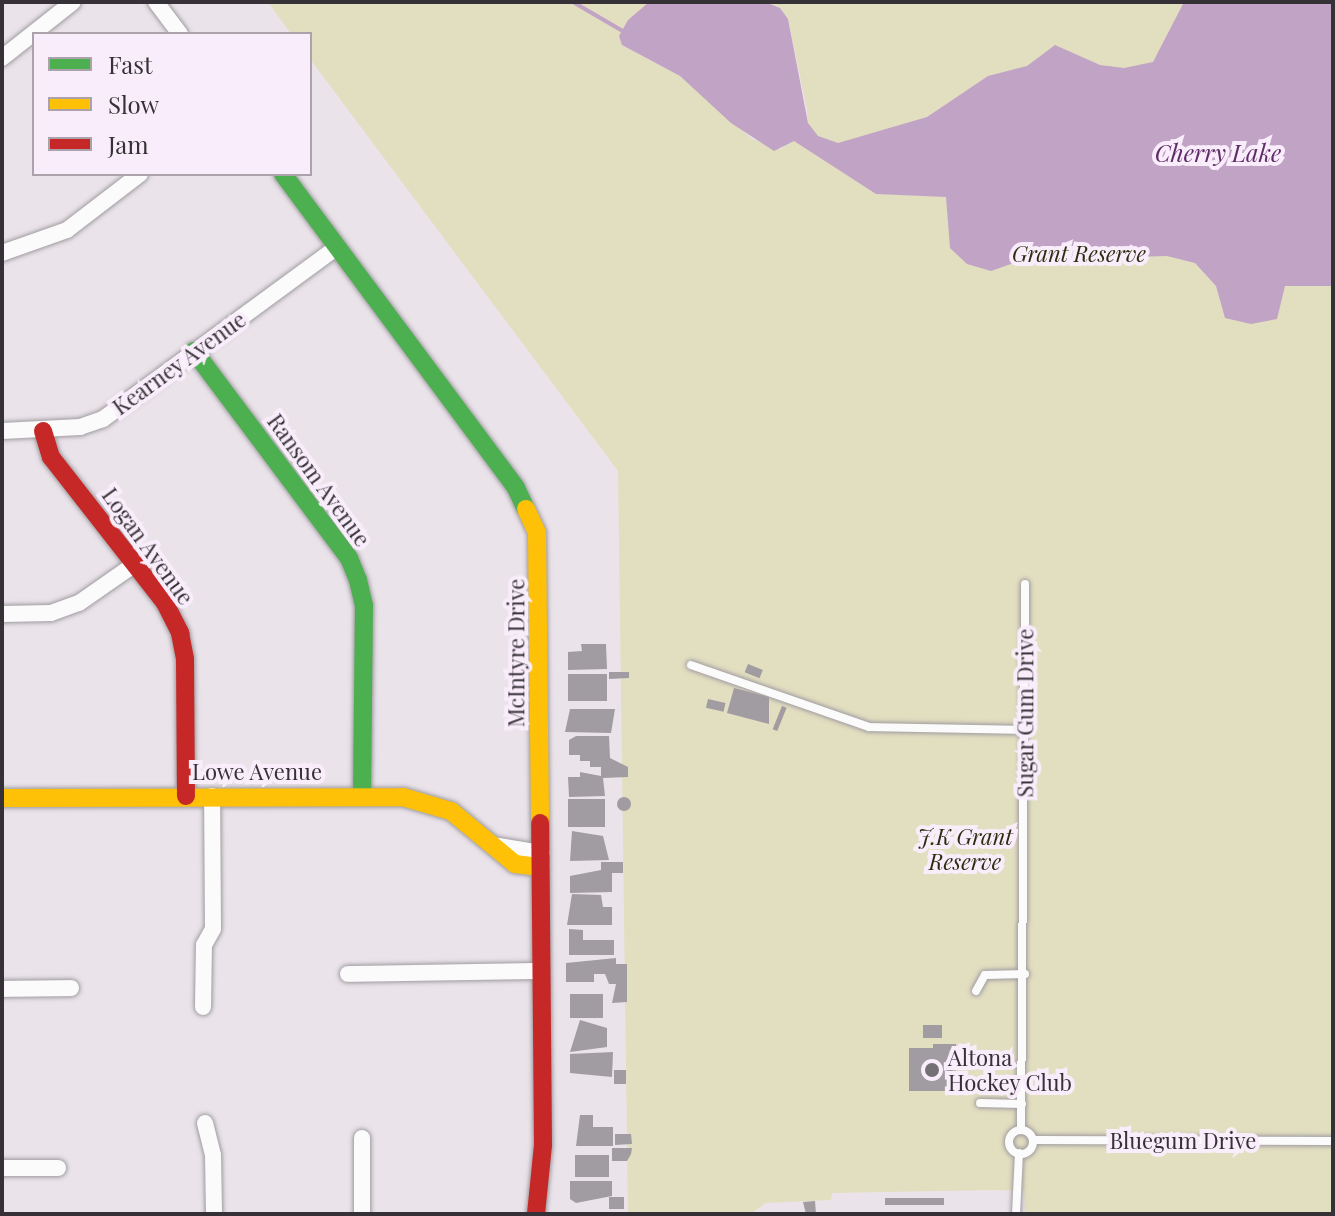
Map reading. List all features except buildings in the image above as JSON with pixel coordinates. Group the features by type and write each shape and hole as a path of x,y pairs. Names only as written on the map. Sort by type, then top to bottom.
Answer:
{"street":[{"path":"35,32 73,2"},
{"path":"156,2 178,32"},
{"path":"2,58 32,34"},
{"path":"2,253 67,230 137,176"},
{"name":"McIntyre Drive","path":"284,176 516,488 534,521 540,557 543,1163 536,1214"},
{"name":"Kearney Avenue","path":"2,431 80,427 103,419 337,247"},
{"name":"Ransom Avenue","path":"194,351 349,558 358,580 364,605 362,795"},
{"name":"Logan Avenue","path":"43,431 51,457 165,603 183,646 186,796"},
{"path":"2,614 51,613 79,603 135,564"},
{"name":"Lowe Avenue","path":"2,798 362,795 435,805 463,818 515,864 541,860"},
{"path":"203,1007 204,945 213,929 212,796"},
{"path":"348,974 542,971"},
{"path":"2,989 71,988"},
{"path":"205,1123 213,1155 214,1214"},
{"path":"362,1138 362,1214"},
{"path":"2,1168 58,1168"}],"lane":[{"name":"Sugar Gum Drive","path":"1019,1153 1010,1140 1021,1130 1022,1104 1025,584"},
{"path":"691,665 869,727 1025,730"},
{"path":"976,991 985,975 1025,974"},
{"path":"980,1103 1022,1104"},
{"path":"1016,1214 1019,1153 1029,1150 1033,1140 1021,1130"},
{"name":"Bluegum Drive","path":"1033,1140 1333,1141"}],"green space":[{"path":"268,2 649,2 628,20 622,45 680,76 752,139 781,149 808,123 807,110 788,19 780,8 765,2 1333,2 1333,1214 1025,1214 1024,1191 995,1190 832,1193 831,1200 766,1203 750,1214 628,1214 618,471 312,62 312,32 290,32"}],"water":[{"name":"Cherry Lake","path":"649,2 765,2 780,8 788,19 808,123 818,136 838,143 927,117 988,76 1027,66 1055,45 1100,65 1124,68 1153,62 1184,2 1333,2 1333,286 1285,286 1277,319 1251,324 1225,318 1216,286 1195,263 1167,256 1022,260 991,271 967,264 950,248 946,197 876,194 794,141 774,151 731,123 680,76 622,45 619,36 628,20"}],"waterway":[{"path":"573,2 626,33"}],"traffic: fast":[{"path":"284,176 516,488 526,509"},
{"path":"194,351 349,558 358,580 364,605 362,795"}],"traffic: slow":[{"path":"526,509 537,533 540,823"},
{"path":"2,798 403,797 451,811 515,864 541,867"}],"traffic: jam":[{"path":"43,431 51,457 165,603 180,633 185,659 186,796"},
{"path":"536,1214 543,1145 540,823"}],"place":[{"name":"Altona Hockey Club","path":"932,1070"}],"park label":[{"name":"Grant Reserve","path":"1079,254"},
{"name":"J.K Grant Reserve","path":"965,848"}]}
